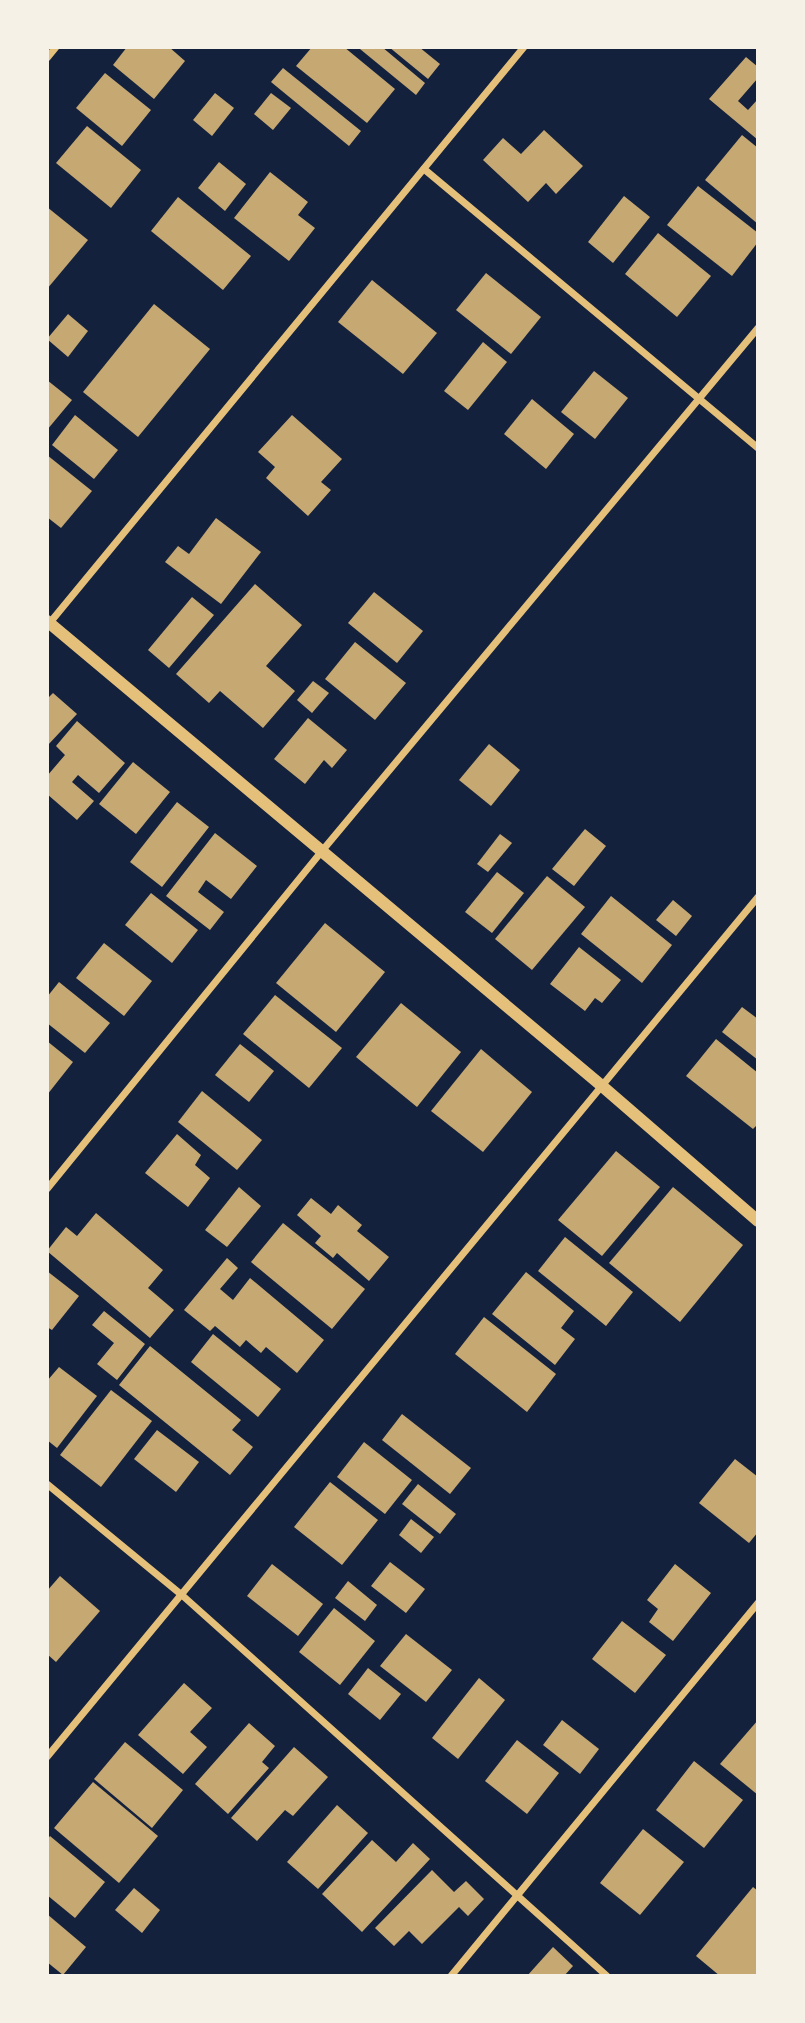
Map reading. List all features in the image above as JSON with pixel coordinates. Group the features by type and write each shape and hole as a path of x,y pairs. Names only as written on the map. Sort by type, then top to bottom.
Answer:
{"street":[{"path":"47,58 57,47"},
{"path":"524,47 48,623 602,1086 758,1221"},
{"path":"424,169 758,448"},
{"path":"47,1189 322,851 758,328"},
{"path":"47,1757 758,897"},
{"path":"47,1484 183,1595 607,1976"},
{"path":"450,1976 758,1603"}],"building":[{"path":"127,47 169,47 185,61 154,99 113,65"},
{"path":"312,47 344,47 395,89 367,123 296,66"},
{"path":"382,47 425,83 416,95 360,49"},
{"path":"389,47 419,47 440,64 428,79"},
{"path":"746,57 758,67 758,78 738,101 748,110 758,99 758,140 709,99"},
{"path":"283,68 361,131 349,146 271,82"},
{"path":"105,73 151,110 122,146 76,108"},
{"path":"215,93 234,108 212,136 193,120"},
{"path":"271,93 291,108 273,130 254,114"},
{"path":"87,126 141,170 111,208 56,163"},
{"path":"544,130 583,166 556,194 546,183 528,202 483,160 503,138 521,154"},
{"path":"742,135 758,148 758,224 705,180"},
{"path":"219,162 246,184 225,211 198,188"},
{"path":"270,172 308,202 298,215 315,228 289,261 234,218"},
{"path":"698,186 758,233 758,242 732,276 667,225"},
{"path":"624,196 650,217 613,263 588,242"},
{"path":"178,197 251,256 223,290 151,231"},
{"path":"47,207 88,240 47,289"},
{"path":"658,233 711,276 677,317 625,274"},
{"path":"486,273 541,317 511,354 456,310"},
{"path":"372,280 437,333 403,374 338,322"},
{"path":"154,304 210,349 138,437 83,392"},
{"path":"68,314 88,331 68,357 47,339"},
{"path":"483,342 507,362 468,410 444,391"},
{"path":"594,371 628,398 595,439 561,412"},
{"path":"47,380 72,400 47,430"},
{"path":"532,399 574,434 546,469 504,434"},
{"path":"75,415 118,450 94,479 52,445"},
{"path":"292,415 342,459 321,482 331,490 308,516 266,478 275,467 258,452"},
{"path":"47,455 92,491 61,528 47,517"},
{"path":"216,518 261,552 221,604 165,562 178,546 189,554"},
{"path":"255,584 302,625 266,666 295,691 263,728 220,691 209,703 176,674"},
{"path":"374,592 423,631 397,663 348,623"},
{"path":"192,597 214,615 169,668 148,650"},
{"path":"355,642 406,683 375,720 325,679"},
{"path":"313,681 329,693 312,713 297,700"},
{"path":"53,693 77,714 47,746 47,699"},
{"path":"308,718 347,750 332,768 324,760 305,784 274,759"},
{"path":"77,721 125,763 99,793 78,775 72,782 94,801 77,820 47,794 47,776 65,755 56,746"},
{"path":"489,744 520,770 491,806 459,780"},
{"path":"133,762 170,792 136,834 99,804"},
{"path":"177,802 209,827 162,887 130,862"},
{"path":"585,829 606,846 574,886 552,869"},
{"path":"215,833 257,866 231,899 206,880 198,892 224,912 210,930 166,896"},
{"path":"500,834 512,843 488,872 477,864"},
{"path":"497,872 524,893 492,933 465,912"},
{"path":"547,876 585,907 532,970 495,939"},
{"path":"151,893 198,930 172,963 125,925"},
{"path":"611,896 672,945 642,983 581,934"},
{"path":"673,900 692,916 676,936 656,920"},
{"path":"325,923 385,972 336,1032 276,983"},
{"path":"104,943 152,981 124,1016 76,978"},
{"path":"579,947 621,980 602,1003 595,998 585,1011 550,984"},
{"path":"59,982 110,1023 85,1053 47,1023 47,997"},
{"path":"275,995 342,1048 309,1088 243,1034"},
{"path":"401,1003 461,1052 417,1107 356,1057"},
{"path":"742,1007 758,1019 758,1060 722,1032"},
{"path":"716,1039 758,1073 758,1124 753,1129 686,1076"},
{"path":"47,1041 73,1062 47,1095"},
{"path":"240,1044 274,1071 249,1102 215,1075"},
{"path":"481,1049 532,1092 483,1152 431,1111"},
{"path":"202,1091 262,1140 237,1170 178,1122"},
{"path":"177,1134 201,1155 195,1165 210,1178 188,1207 145,1173"},
{"path":"616,1151 660,1187 602,1256 558,1220"},
{"path":"239,1187 261,1206 227,1247 205,1230"},
{"path":"673,1187 743,1245 680,1322 609,1263"},
{"path":"311,1198 331,1214 338,1205 362,1225 357,1231 389,1257 369,1281 337,1253 333,1258 315,1243 321,1236 297,1215"},
{"path":"96,1213 163,1270 148,1288 174,1310 150,1338 47,1251 66,1227 77,1236"},
{"path":"283,1223 365,1289 332,1329 251,1262"},
{"path":"565,1237 633,1292 606,1326 538,1271"},
{"path":"227,1258 238,1268 220,1289 233,1300 250,1278 324,1340 297,1373 266,1347 261,1353 246,1340 240,1347 215,1326 210,1331 184,1310"},
{"path":"47,1271 79,1296 52,1330 47,1327"},
{"path":"526,1272 574,1311 561,1328 575,1339 555,1365 492,1314"},
{"path":"104,1311 145,1344 117,1380 97,1364 114,1343 92,1325"},
{"path":"484,1317 556,1374 527,1412 455,1354"},
{"path":"213,1334 281,1389 258,1417 191,1362"},
{"path":"150,1346 241,1420 232,1430 253,1447 230,1475 119,1385"},
{"path":"59,1367 97,1396 57,1448 47,1440 47,1381"},
{"path":"111,1390 152,1421 101,1487 60,1455"},
{"path":"402,1414 471,1468 450,1494 382,1440"},
{"path":"157,1430 199,1462 176,1492 134,1459"},
{"path":"364,1442 412,1480 385,1514 337,1477"},
{"path":"735,1459 758,1477 758,1532 749,1543 699,1503"},
{"path":"330,1482 378,1520 342,1565 294,1527"},
{"path":"418,1484 456,1514 440,1534 402,1504"},
{"path":"411,1519 434,1537 421,1553 399,1535"},
{"path":"390,1562 425,1589 406,1613 371,1586"},
{"path":"272,1564 323,1604 298,1636 247,1596"},
{"path":"675,1564 711,1593 673,1641 649,1622 658,1609 647,1600"},
{"path":"60,1576 100,1611 56,1662 47,1654 47,1591"},
{"path":"348,1581 377,1605 365,1621 335,1598"},
{"path":"334,1608 375,1641 340,1685 299,1652"},
{"path":"622,1621 666,1655 635,1693 592,1659"},
{"path":"406,1634 452,1670 426,1702 380,1666"},
{"path":"368,1668 401,1694 380,1720 348,1694"},
{"path":"479,1678 505,1700 458,1759 432,1738"},
{"path":"184,1683 212,1708 190,1732 207,1747 183,1774 138,1735"},
{"path":"562,1720 599,1749 580,1774 543,1745"},
{"path":"758,1720 758,1795 720,1764"},
{"path":"249,1723 275,1746 262,1762 269,1768 228,1814 195,1784"},
{"path":"517,1740 559,1773 527,1814 485,1781"},
{"path":"125,1742 183,1790 152,1828 94,1779"},
{"path":"294,1747 328,1777 293,1816 285,1810 257,1841 231,1818"},
{"path":"694,1761 743,1800 704,1848 656,1810"},
{"path":"93,1782 158,1836 119,1883 54,1828"},
{"path":"337,1805 368,1833 318,1889 287,1862"},
{"path":"643,1829 684,1862 640,1915 600,1883"},
{"path":"50,1836 105,1882 75,1918 47,1895 47,1840"},
{"path":"372,1840 396,1862 413,1843 430,1859 362,1932 322,1894"},
{"path":"432,1870 454,1892 466,1881 484,1899 468,1916 459,1907 422,1944 409,1931 394,1946 375,1928"},
{"path":"753,1887 758,1891 758,1976 720,1976 696,1956"},
{"path":"134,1888 160,1910 142,1933 115,1910"},
{"path":"47,1914 86,1947 63,1975 47,1962"},
{"path":"553,1947 573,1966 564,1976 527,1976"}]}
